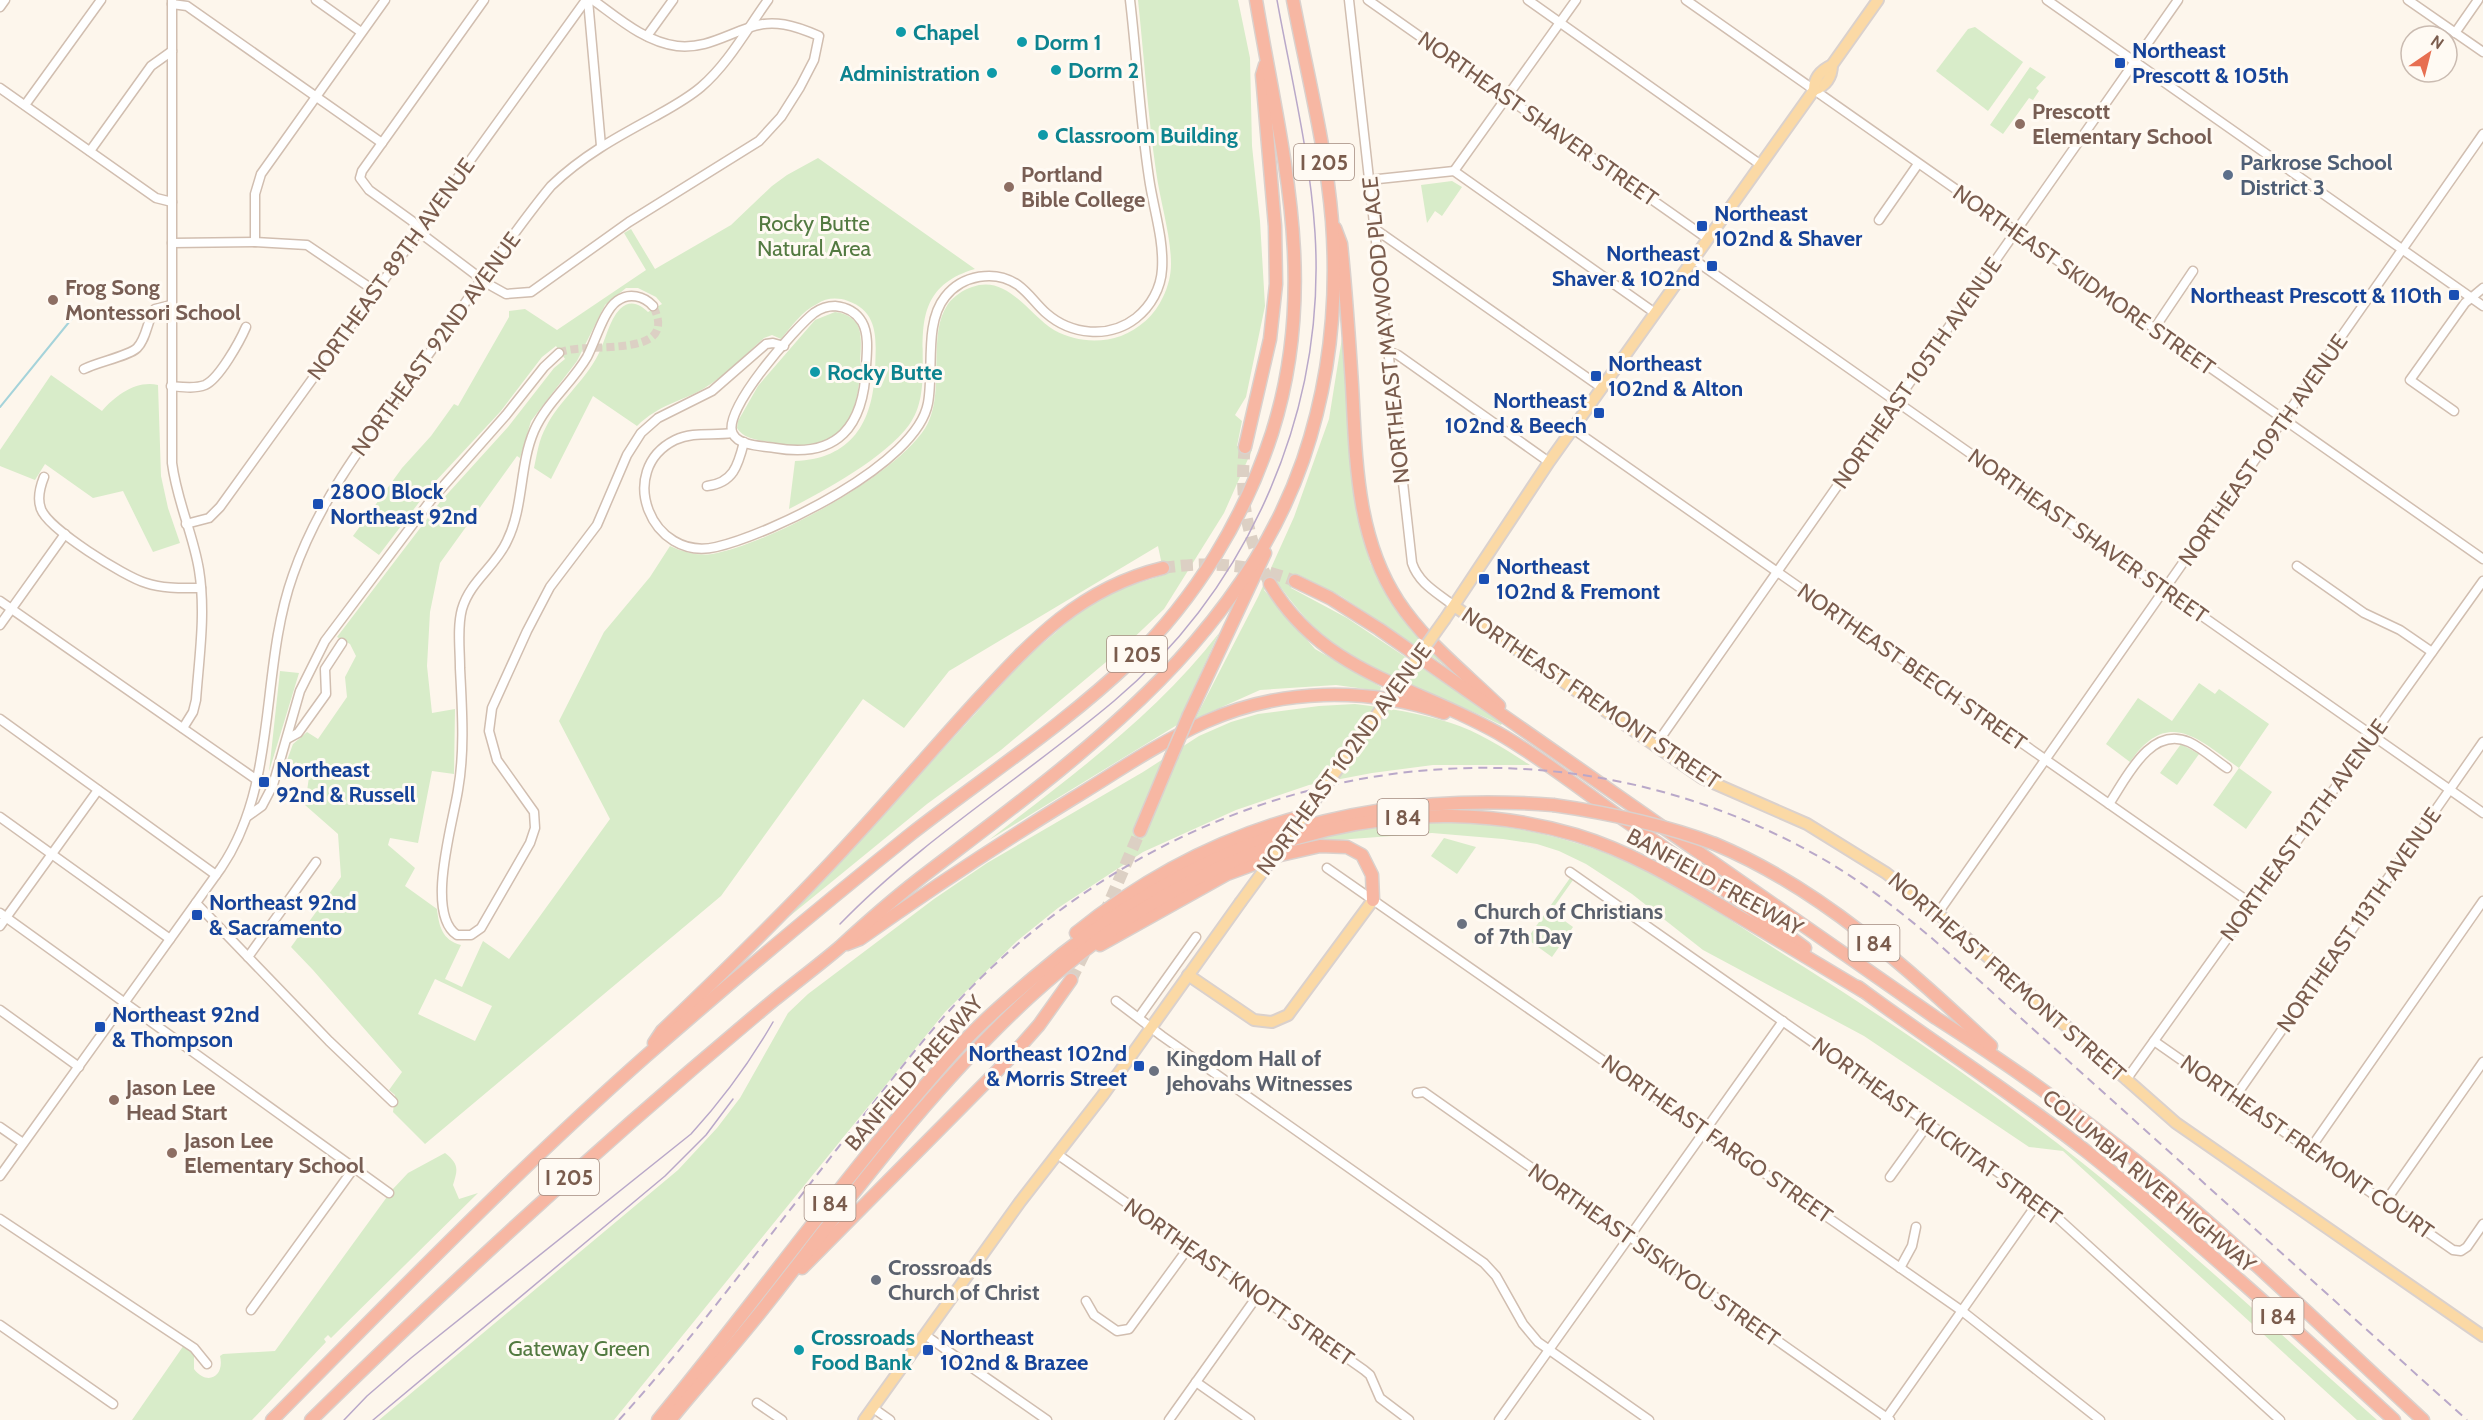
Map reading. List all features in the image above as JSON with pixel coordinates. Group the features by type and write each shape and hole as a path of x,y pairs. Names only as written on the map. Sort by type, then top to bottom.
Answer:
{"highway":[{"name":"I 205","path":"272,1420 519,1175 643,1059 827,901 1109,681 1166,623 1220,549 1248,495 1266,451 1279,409 1292,335 1296,278 1294,221 1283,144 1256,0"},
{"name":"I 205","path":"311,1420 435,1300 596,1153 909,887 1073,758 1136,705 1172,670 1227,605 1269,540 1303,461 1321,396 1332,312 1332,221 1293,0"},
{"path":"1245,447 1270,339 1276,294 1275,226 1262,75 1267,60"},
{"path":"1332,221 1341,244 1360,494 1372,549 1391,590 1418,628 1524,730"},
{"path":"1140,831 1189,715 1264,560 1269,540"},
{"path":"643,1059 662,1031 820,875 1032,642 1059,618 1099,591 1129,578 1163,568"},
{"path":"1295,581 1363,618 1936,1018 2013,1068"},
{"path":"1270,584 1296,621 1334,653 1359,668 1430,698 1530,753 1863,991"},
{"path":"838,948 860,939 972,861 1148,753 1190,729 1223,715 1289,698 1348,694 1408,702 1482,725"},
{"name":"BANFIELD FREEWAY","path":"658,1420 898,1118 954,1052 1012,995 1089,933 1153,890 1202,863 1290,829 1365,812 1432,803 1478,801 1553,805 1630,817 1716,844 1784,877 1841,916 1946,1005 2013,1068"},
{"path":"1012,995 1022,978 1100,914 1131,892 1184,862 1250,833 1303,816"},
{"name":"BANFIELD FREEWAY","path":"670,1420 768,1302 848,1197 959,1065 1011,1012 1077,956 1163,896 1263,849 1347,825 1397,817 1465,816 1532,824 1578,836 1624,853 1664,872 1863,991"},
{"path":"1077,956 1116,938 1179,899 1227,874 1276,856 1320,846 1347,847 1362,855 1372,875 1373,900"},
{"path":"768,1302 1008,1060 1039,1025 1071,980"},
{"name":"COLUMBIA RIVER HIGHWAY","path":"1863,991 2088,1152 2161,1212 2394,1420"},
{"name":"COLUMBIA RIVER HIGHWAY","path":"2013,1068 2118,1146 2179,1197 2423,1420"}],"main road":[{"name":"NORTHEAST 102ND AVENUE","path":"864,1420 1090,1112 1445,619 1549,462 1814,90 1814,82 1823,69 1832,65 1873,1"},
{"name":"NORTHEAST FREMONT STREET","path":"1454,606 1708,781 1792,816 1837,841 1886,873 1938,913 2185,1130 2483,1336"},
{"path":"1188,975 1248,1017 1260,1022 1272,1022 1284,1017 1298,1003 1373,900"}],"street":[{"path":"0,7 5,0"},
{"path":"25,105 101,0"},
{"path":"316,0 361,32"},
{"path":"255,242 255,194 265,166 385,0"},
{"path":"484,0 362,171 361,181 369,190 412,221 427,238 506,294 534,290 628,222 759,141 781,117 814,60 819,36 786,24 770,23 749,27 728,37 699,45 676,46 647,36 593,0"},
{"path":"587,0 601,146"},
{"name":"NORTHEAST 89TH AVENUE","path":"186,525 204,520 215,512 587,0"},
{"path":"647,36 673,0"},
{"name":"NORTHEAST 92ND AVENUE","path":"0,1176 232,851 248,816 257,780 278,629 293,574 313,527 344,473 551,186 577,162 601,146 701,87 721,65 768,0"},
{"path":"732,432 698,434 677,439 663,448 650,466 644,486 648,510 659,530 678,543 696,548 717,547 780,523 847,488 902,446 920,426 928,406 936,313 947,294 965,281 983,276 1000,277 1011,281 1023,289 1054,320 1083,332 1117,328 1130,322 1145,309 1160,284 1162,256 1149,176 1130,0"},
{"name":"NORTHEAST MAYWOOD PLACE","path":"1349,0 1412,563 1419,578 1454,606"},
{"name":"NORTHEAST SHAVER STREET","path":"1368,0 1708,239"},
{"path":"1528,0 1761,165"},
{"path":"1454,171 1576,0"},
{"name":"NORTHEAST SKIDMORE STREET","path":"1686,0 2483,559"},
{"path":"2047,0 2483,306"},
{"name":"NORTHEAST 105TH AVENUE","path":"1655,746 2178,0"},
{"path":"2408,0 2442,24"},
{"path":"2459,27 2478,0"},
{"path":"183,728 193,712 196,700 201,588 195,550 178,498 172,463 172,2 187,6 382,143"},
{"path":"2459,36 2483,52"},
{"path":"90,151 151,66 172,51"},
{"path":"0,88 156,198 172,202"},
{"name":"NORTHEAST 109TH AVENUE","path":"1938,913 2483,134"},
{"path":"1879,220 1918,164"},
{"path":"1369,180 1454,171 1655,313"},
{"path":"1375,229 1602,388"},
{"path":"172,243 301,244 312,247 375,291"},
{"name":"NORTHEAST SHAVER STREET","path":"1694,259 2483,813"},
{"path":"2154,329 2193,271"},
{"path":"2454,411 2410,380 2465,303 2483,288"},
{"path":"653,306 645,299 633,296 621,298 612,306 582,365 545,413 535,430 510,535 501,553 472,588 462,608 460,640 462,759 442,887 447,922 457,935 471,935 481,928 530,843 535,828 536,817 531,806 497,760 490,743 489,731 495,701 537,610 555,581 597,525 627,455 641,433 658,418 712,391 766,344 784,346"},
{"path":"84,369 99,361 135,350 140,344 155,309 171,305"},
{"path":"835,306 854,313 862,322 866,337 865,390 859,412 840,436 815,449 792,451 744,442 732,432 731,425 735,412 750,387 775,357 808,319 820,309 835,306"},
{"path":"171,386 196,387 209,382 240,341 246,327"},
{"path":"755,355 766,351 775,357"},
{"path":"1388,351 1398,355 1549,462"},
{"path":"248,816 262,806 267,798 279,769 302,685 325,641 430,500 506,415 539,372 559,353"},
{"name":"NORTHEAST BEECH STREET","path":"1573,429 2252,904"},
{"path":"707,486 723,483 729,478 744,442"},
{"path":"44,477 40,492 41,508 46,517 65,534 115,568 140,581 166,587 201,588"},
{"path":"0,625 65,534"},
{"path":"2297,567 2364,613 2400,630 2432,652"},
{"name":"NORTHEAST 112TH AVENUE","path":"2126,1080 2483,580"},
{"path":"0,601 257,780"},
{"path":"287,739 298,733 326,694 325,669 342,643"},
{"path":"0,719 216,875"},
{"path":"2109,804 2145,752 2164,740 2174,738 2189,742 2227,768"},
{"name":"NORTHEAST 113TH AVENUE","path":"2235,1097 2483,742"},
{"path":"0,926 3,915 52,854 98,790"},
{"path":"0,817 170,939"},
{"path":"248,957 316,862"},
{"name":"NORTHEAST FARGO STREET","path":"1327,868 1962,1311 2100,1420"},
{"name":"NORTHEAST KLICKITAT STREET","path":"1570,872 2039,1201 2280,1420"},
{"path":"2310,1149 2483,901"},
{"path":"196,903 329,1041 393,1102"},
{"path":"3,915 389,1193"},
{"path":"1138,1017 1196,937"},
{"path":"1116,1001 1484,1263 1496,1276 1529,1333 1549,1350 1649,1420"},
{"path":"0,1010 79,1067"},
{"path":"1499,1420 1784,1021"},
{"name":"NORTHEAST FREMONT COURT","path":"2154,1041 2453,1250 2461,1251 2467,1247 2483,1224"},
{"path":"2385,1202 2483,1062"},
{"name":"NORTHEAST SISKIYOU STREET","path":"1417,1093 1424,1092 1887,1419"},
{"path":"1890,1177 1929,1123"},
{"path":"0,1127 23,1143"},
{"name":"NORTHEAST KNOTT STREET","path":"1057,1154 1365,1370 1370,1375 1380,1398 1409,1420"},
{"path":"251,1310 354,1168"},
{"path":"1887,1419 2039,1201"},
{"path":"0,1219 194,1348 207,1364"},
{"path":"1900,1268 1912,1246 1916,1227"},
{"path":"1086,1300 1094,1315 1116,1331 1125,1331 1132,1326 1189,1247"},
{"path":"1169,1420 1258,1295"},
{"path":"0,1324 113,1404"},
{"path":"925,1335 1047,1420"},
{"path":"1196,1382 1250,1420"},
{"path":"757,1403 782,1420"},
{"path":"873,1408 890,1420"}],"green space":[{"name":"Rocky Butte Natural Area","path":"1138,0 1238,0 1250,58 1252,146 1260,221 1265,306 1246,397 1235,415 1242,421 1237,446 1252,450 1224,513 1164,609 1124,647 1001,750 927,804 774,929 835,868 1026,658 1099,595 1164,575 1158,546 949,671 904,728 863,699 721,896 425,1144 393,1112 395,1095 389,1090 402,1072 291,947 341,877 338,834 305,805 309,777 296,762 290,770 285,766 293,744 307,732 318,739 347,697 345,677 356,656 350,644 337,637 440,502 508,427 554,368 565,359 556,346 542,357 500,412 433,484 379,555 353,536 402,468 431,436 454,404 458,406 509,317 509,311 525,309 557,330 646,270 624,233 631,229 655,269 731,225 772,186 818,158 975,269 949,281 933,297 925,316 919,405 909,425 899,437 870,461 789,509 795,461 814,459 831,453 855,435 864,422 873,389 876,349 874,329 866,312 848,301 824,300 802,315 781,339 772,335 764,338 711,384 661,408 637,426 593,396 551,479 534,468 542,436 551,418 592,365 616,314 631,303 648,312 662,304 656,297 638,288 626,288 605,305 577,361 531,421 520,458 517,456 440,563 430,612 427,666 432,713 455,709 454,774 432,771 418,843 390,838 388,845 415,868 405,886 437,909 443,932 450,940 461,945 445,979 462,987 483,941 509,959 610,819 559,721 604,632 650,577 670,546 685,552 701,554 712,554 736,548 798,522 831,504 891,463 914,443 928,423 935,394 938,330 950,301 965,290 985,284 996,286 1016,298 1054,330 1070,337 1095,341 1121,336 1140,325 1156,310 1169,281 1171,253 1153,150","holes":["435,979 492,1006 475,1041 418,1014"]},
{"path":"1975,27 2023,62 1988,111 1936,71 1968,29"},
{"path":"2030,67 2046,77 2036,88 2039,91 2033,100 2029,98 2003,134 1990,125"},
{"path":"1452,181 1462,187 1442,216 1435,211 1427,223 1421,185"},
{"path":"835,312 845,314 858,326 861,351 859,387 855,405 840,431 828,440 813,445 795,446 753,439 740,432 737,428 738,421 758,386 815,320"},
{"path":"1342,338 1353,490 1370,563 1411,630 1465,679 1341,596 1297,574 1291,588 1347,618 1503,722 1501,725 1376,671 1338,648 1312,625 1275,580 1264,590 1315,649 1381,687 1380,691 1336,685 1260,690 1195,719 1258,597 1294,517 1329,419"},
{"path":"51,375 102,411 127,390 142,385 158,385 161,476 168,508 180,543 153,552 123,491 93,498 45,464 35,480 0,466 0,450"},
{"path":"1219,633 1177,725 989,840 1111,744 1140,718 1168,691"},
{"path":"280,671 299,673 269,772"},
{"path":"2199,683 2215,694 2219,689 2269,724 2239,768 2197,739 2183,734 2170,732 2157,736 2144,745 2130,762 2106,744 2138,698 2172,721"},
{"name":"Gateway Green","path":"1355,704 1403,711 1451,723 1482,736 1530,765 1433,765 1372,773 1309,785 1236,810 1143,852 1058,908 1017,941 945,1012 614,1420 379,1420 678,1170 717,1128 740,1098 788,1013 808,994 934,899 987,863 1143,772 1199,736 1231,722 1258,714"},
{"path":"2181,744 2199,754 2177,785 2160,773"},
{"path":"2239,768 2272,792 2246,829 2213,805"},
{"path":"1433,822 1489,825 1544,834 1623,860 1688,894 1847,994 2014,1110 2094,1172 2164,1230 2377,1420 2357,1420 2063,1151 2029,1147 1864,1036 1703,950 1632,894 1586,864 1559,851 1537,844 1432,833 1324,841 1295,847 1299,840 1383,825"},
{"path":"1444,838 1476,847 1457,874 1431,856"},
{"path":"1570,878 1573,880 1551,911 1573,927 1552,957 1527,939"},
{"path":"445,1153 453,1160 456,1167 453,1185 459,1199 478,1193 331,1338 328,1335 324,1339 326,1342 252,1420 132,1420 184,1345 194,1354 194,1369 209,1378 214,1377 220,1369 220,1356 223,1354 275,1351 392,1190 408,1173"}],"waterway":[{"path":"0,407 74,316"}],"tunnel":[{"path":"559,353 626,346 642,342 654,335 658,324 653,306"},
{"path":"1245,447 1243,483 1250,534 1270,584"},
{"path":"1163,568 1197,565 1230,566 1262,571 1295,581"},
{"path":"1104,915 1140,831"},
{"path":"1071,980 1088,946"}],"tram line":[{"path":"840,924 871,894 938,837 1114,701 1162,655 1204,604 1240,549 1270,491 1292,429 1307,365 1315,299 1313,204 1277,0"},
{"path":"344,1420 367,1396 411,1358 691,1134 735,1080 773,1022"},
{"path":"373,1420 665,1176 706,1135 733,1099"}],"railway":[{"path":"619,1420 710,1312 936,1026 989,970 1078,897 1176,840 1280,799 1388,775 1498,768 1609,779 1718,810 1823,859 1870,889 1942,947 2467,1420"}],"place":[{"name":"Chapel","path":"901,32"},
{"name":"Dorm 1","path":"1022,42"},
{"name":"Northeast Prescott & 105th","path":"2120,63"},
{"name":"Dorm 2","path":"1056,70"},
{"name":"Administration","path":"992,73"},
{"name":"Prescott Elementary School","path":"2020,124"},
{"name":"Classroom Building","path":"1043,135"},
{"name":"Parkrose School District 3","path":"2228,175"},
{"name":"Portland Bible College","path":"1009,187"},
{"name":"Northeast 102nd & Shaver","path":"1702,226"},
{"name":"Northeast Shaver & 102nd","path":"1712,266"},
{"name":"Northeast Prescott & 110th","path":"2454,295"},
{"name":"Frog Song Montessori School","path":"53,300"},
{"name":"Rocky Butte","path":"815,372"},
{"name":"Northeast 102nd & Alton","path":"1596,376"},
{"name":"Northeast 102nd & Beech","path":"1599,413"},
{"name":"2800 Block Northeast 92nd","path":"318,504"},
{"name":"Northeast 102nd & Fremont","path":"1484,579"},
{"name":"Northeast 92nd & Russell","path":"264,782"},
{"name":"Northeast 92nd & Sacramento","path":"197,915"},
{"name":"Church of Christians of 7th Day","path":"1462,924"},
{"name":"Northeast 92nd & Thompson","path":"100,1027"},
{"name":"Northeast 102nd & Morris Street","path":"1139,1066"},
{"name":"Kingdom Hall of Jehovahs Witnesses","path":"1154,1071"},
{"name":"Jason Lee Head Start","path":"114,1100"},
{"name":"Jason Lee Elementary School","path":"172,1153"},
{"name":"Crossroads Church of Christ","path":"876,1280"},
{"name":"Crossroads Food Bank","path":"799,1350"},
{"name":"Northeast 102nd & Brazee","path":"928,1350"}]}
